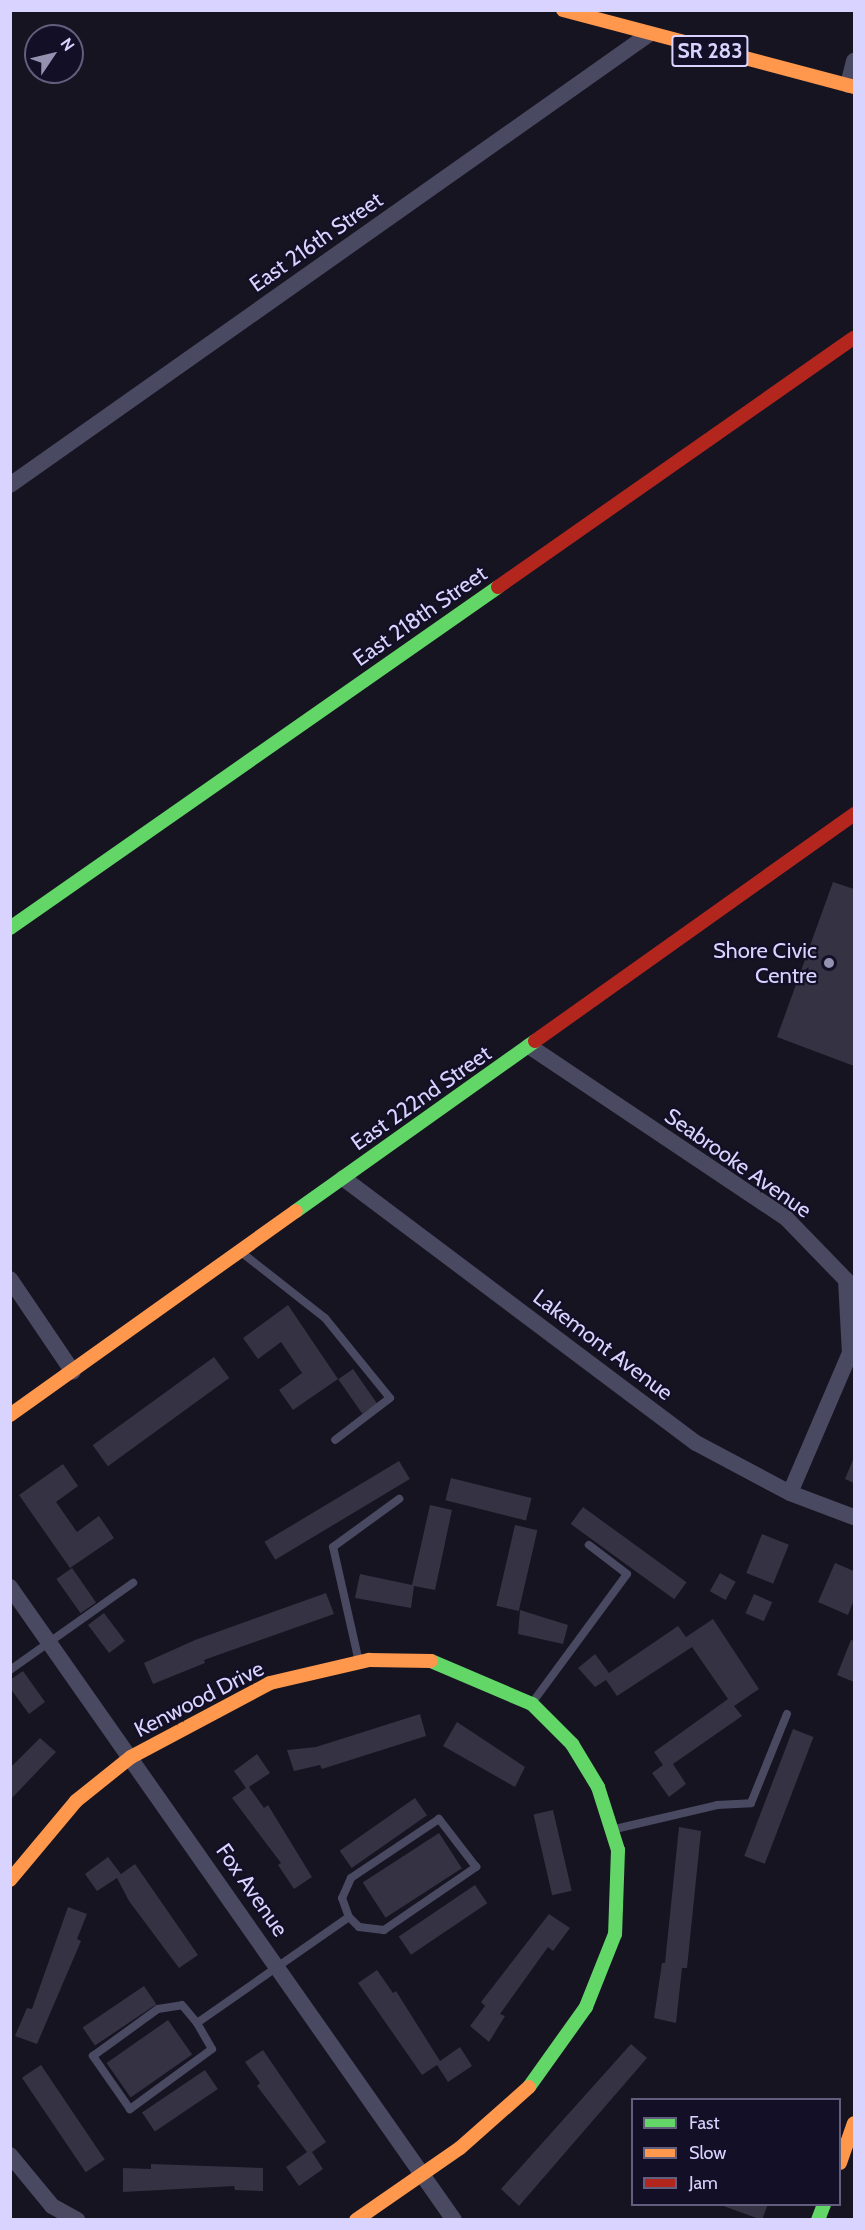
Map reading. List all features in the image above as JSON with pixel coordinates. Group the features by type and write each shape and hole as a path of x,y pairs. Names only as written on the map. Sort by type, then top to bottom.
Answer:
{"street":[{"name":"SR 283","path":"565,11 648,35 851,86"},
{"name":"East 216th Street","path":"10,485 648,35"},
{"path":"851,86 855,61"},
{"name":"East 218th Street","path":"10,928 855,338"},
{"name":"East 222nd Street","path":"10,1415 855,814"},
{"name":"Seabrooke Avenue","path":"529,1046 786,1218 846,1280 850,1353 790,1493"},
{"name":"Lakemont Avenue","path":"343,1178 696,1443 790,1493 855,1518"},
{"path":"10,1279 73,1372"},
{"name":"Fox Avenue","path":"10,1587 454,2220"},
{"name":"Kenwood Drive","path":"10,1880 76,1801 131,1757 270,1683 359,1662 438,1661 531,1704 572,1743 598,1787 618,1850 615,1934 586,2007 535,2082 423,2174 356,2220"},
{"path":"846,2153 855,2122"},
{"path":"10,2155 52,2206 77,2220"},
{"path":"818,2220 824,2206"}],"lane":[{"path":"241,1251 325,1318 390,1398 335,1440"},
{"path":"359,1662 333,1547 399,1499"},
{"path":"531,1704 627,1574 589,1545"},
{"path":"10,1670 133,1583"},
{"path":"612,1830 707,1807 752,1803 786,1714"},
{"path":"439,1819 477,1868 384,1930 359,1927 349,1917 342,1898 351,1878 439,1819"},
{"path":"197,2023 349,1917"},
{"path":"182,2006 197,2023 212,2049 130,2109 93,2056 158,2009 182,2006"}],"building":[{"name":"Shore Civic Centre","path":"833,882 854,889 854,1066 777,1037"},
{"path":"288,1305 338,1379 293,1410 279,1390 302,1373 281,1342 258,1359 243,1338"},
{"path":"214,1357 229,1378 108,1466 93,1445"},
{"path":"353,1369 377,1403 362,1414 338,1379"},
{"path":"854,1457 854,1483 845,1479"},
{"path":"399,1461 410,1479 275,1560 264,1542"},
{"path":"63,1464 78,1486 56,1502 77,1532 99,1516 114,1538 70,1568 19,1495"},
{"path":"451,1478 532,1498 526,1520 445,1500"},
{"path":"430,1505 452,1510 435,1590 414,1586 411,1608 355,1598 360,1574 412,1585"},
{"path":"583,1507 687,1582 674,1599 571,1524"},
{"path":"515,1525 537,1530 519,1611 496,1606"},
{"path":"762,1534 789,1545 773,1584 746,1573"},
{"path":"835,1563 854,1571 854,1600 848,1615 818,1602"},
{"path":"72,1568 96,1602 81,1613 56,1579"},
{"path":"720,1573 736,1582 726,1600 710,1591"},
{"path":"326,1593 334,1614 204,1660 205,1663 153,1684 144,1663 195,1640"},
{"path":"754,1594 772,1602 764,1621 745,1613"},
{"path":"520,1610 568,1625 563,1644 518,1634"},
{"path":"104,1613 125,1641 109,1653 88,1625"},
{"path":"713,1619 759,1689 734,1706 742,1716 673,1764 686,1784 669,1797 652,1773 663,1765 654,1752 728,1699 692,1647 617,1696 606,1680 595,1687 578,1668 595,1654 609,1673 678,1626 686,1637"},
{"path":"851,1640 854,1641 854,1682 837,1675"},
{"path":"23,1671 45,1702 29,1714 10,1688 10,1680"},
{"path":"420,1714 426,1736 322,1769 320,1765 294,1771 287,1750 316,1747"},
{"path":"457,1722 525,1767 515,1787 443,1746"},
{"path":"793,1729 814,1737 765,1864 744,1856"},
{"path":"40,1738 56,1752 10,1800 10,1768"},
{"path":"257,1754 270,1773 249,1787 264,1808 268,1805 312,1877 294,1889 278,1865 281,1863 232,1798 246,1788 234,1771"},
{"path":"415,1798 427,1815 352,1868 340,1851"},
{"path":"553,1810 572,1891 552,1895 534,1814"},
{"path":"679,1827 701,1831 687,1968 682,1968 676,2023 654,2018 662,1963 665,1963"},
{"path":"439,1833 462,1868 386,1918 363,1883"},
{"path":"108,1857 121,1874 135,1864 198,1955 179,1968 129,1901 117,1878 97,1891 85,1874"},
{"path":"475,1885 487,1903 411,1955 399,1936"},
{"path":"68,1907 87,1914 77,1939 81,1941 37,2044 15,2036 27,2008 32,2009"},
{"path":"549,1914 570,1928 553,1951 548,1947 500,2014 505,2016 489,2042 470,2026 485,2006 481,2002"},
{"path":"377,1970 393,1993 396,1991 440,2061 460,2047 472,2066 448,2082 437,2065 422,2075 358,1983"},
{"path":"144,1986 156,2004 95,2046 83,2027"},
{"path":"168,2020 192,2054 131,2097 107,2063"},
{"path":"631,2044 647,2058 519,2206 501,2189"},
{"path":"263,2050 326,2142 312,2152 323,2169 299,2186 286,2167 307,2152 257,2086 260,2083 245,2062"},
{"path":"41,2065 105,2160 86,2172 22,2078"},
{"path":"205,2070 218,2089 155,2132 142,2112"},
{"path":"151,2164 263,2168 263,2191 235,2190 234,2186 123,2192 123,2168 151,2169"},
{"path":"724,2206 767,2206 762,2220"}],"traffic: fast":[{"path":"10,928 498,587"},
{"path":"296,1211 535,1041"},
{"path":"431,1661 532,1704 572,1744 598,1787 618,1850 615,1934 586,2007 529,2087"},
{"path":"818,2220 823,2206"}],"traffic: slow":[{"path":"563,10 854,87"},
{"path":"10,1415 296,1211"},
{"path":"10,1880 76,1801 131,1757 270,1683 369,1660 431,1661"},
{"path":"356,2220 460,2148 529,2087"},
{"path":"841,2160 854,2123"}],"traffic: jam":[{"path":"498,587 854,338"},
{"path":"535,1041 854,814"}],"place":[{"name":"Shore Civic Centre","path":"829,963"}]}
